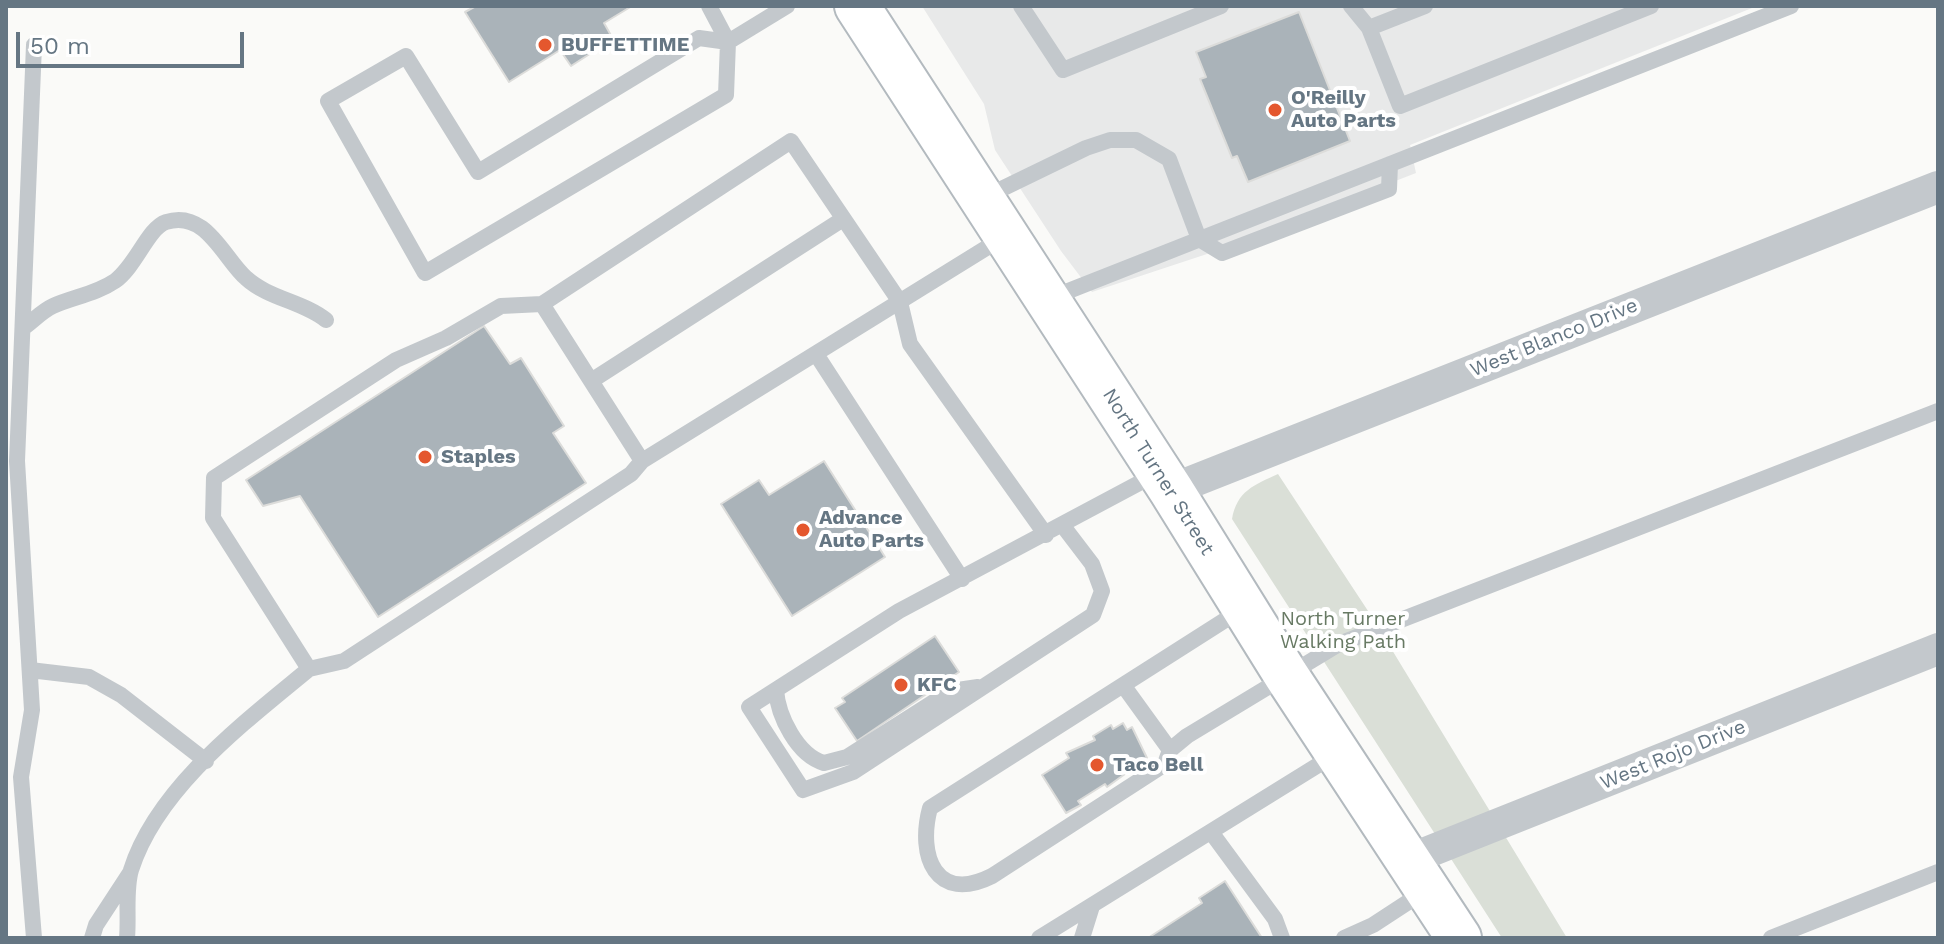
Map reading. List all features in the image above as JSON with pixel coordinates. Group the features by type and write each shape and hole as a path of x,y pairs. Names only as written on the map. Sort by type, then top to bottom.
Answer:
{"main road":[{"name":"North Turner Street","path":"857,6 1165,481 1286,675 1459,938"}],"street":[{"name":"West Blanco Drive","path":"1165,481 1938,187"},
{"name":"West Rojo Drive","path":"1418,875 1938,649"}],"lane":[{"path":"709,6 728,42 726,95 425,273 328,101 406,56 478,172 699,38 728,42 787,6"},
{"path":"1021,6 1063,70 1221,6"},
{"path":"1351,6 1369,28 1400,106 1651,6"},
{"path":"1369,28 1425,6"},
{"path":"1048,299 1791,6"},
{"path":"34,45 17,461 32,710 21,777 34,938"},
{"path":"980,199 1086,148 1110,140 1136,140 1169,159 1199,239 1222,253 1389,189 1390,164"},
{"path":"309,669 213,518 214,478 396,360 446,338 501,306 542,304 791,141 900,302 910,344 1046,535"},
{"path":"591,381 843,219"},
{"path":"23,328 52,307 115,281 137,260 150,234 166,222 189,222 216,239 246,279 270,293 309,307 326,320"},
{"path":"92,938 96,925 130,872 157,816 228,736 309,669 344,661 631,474 642,461 1004,237"},
{"path":"542,304 642,461"},
{"path":"816,354 962,579"},
{"path":"1244,608 930,808 924,829 928,857 942,878 956,887 971,886 1165,764 1170,750 1339,644 1938,411"},
{"path":"1063,526 1092,564 1102,591 1093,615 853,772 803,790 749,707 899,611 1063,526 1165,481"},
{"path":"30,670 89,677 121,695 206,761"},
{"path":"1123,685 1170,750"},
{"path":"776,690 777,706 801,748 824,763 847,757 951,691 984,687"},
{"path":"1039,938 1337,753"},
{"path":"1211,832 1275,919 1282,938"},
{"path":"127,938 130,872"},
{"path":"1771,938 1938,872"},
{"path":"1344,938 1373,925 1418,875"},
{"path":"1081,937 1092,906"}],"shaded area":[{"path":"922,6 1757,6 1410,145 1416,173 1210,253 1092,292 1061,251 995,150 984,104"}],"green space":[{"name":"North Turner Walking Path","path":"1278,474 1372,617 1567,938 1502,938 1232,519 1242,495"}],"building":[{"name":"BUFFETTIME","path":"476,6 632,6 604,23 613,39 571,66 560,50 509,82 465,12"},
{"name":"O'Reilly Auto Parts","path":"1299,12 1350,141 1248,182 1237,156 1232,158 1200,79 1206,77 1196,52"},
{"name":"Staples","path":"484,326 510,364 521,358 564,426 553,433 586,483 378,617 300,496 263,506 246,480"},
{"name":"Advance Auto Parts","path":"824,461 885,557 792,616 721,504 759,480 769,495"},
{"name":"KFC","path":"935,636 959,672 857,741 835,708 845,702 842,698"},
{"name":"Taco Bell","path":"1123,723 1127,730 1132,727 1147,758 1107,787 1105,784 1078,801 1081,805 1066,813 1042,775 1069,758 1066,753 1095,740 1093,736 1111,725 1113,729"},
{"path":"1225,881 1262,938 1148,938 1202,903 1199,898"}],"place":[{"name":"BUFFETTIME","path":"545,45"},
{"name":"O'Reilly Auto Parts","path":"1275,110"},
{"name":"Staples","path":"425,457"},
{"name":"Advance Auto Parts","path":"803,530"},
{"name":"KFC","path":"901,685"},
{"name":"Taco Bell","path":"1097,765"}]}
